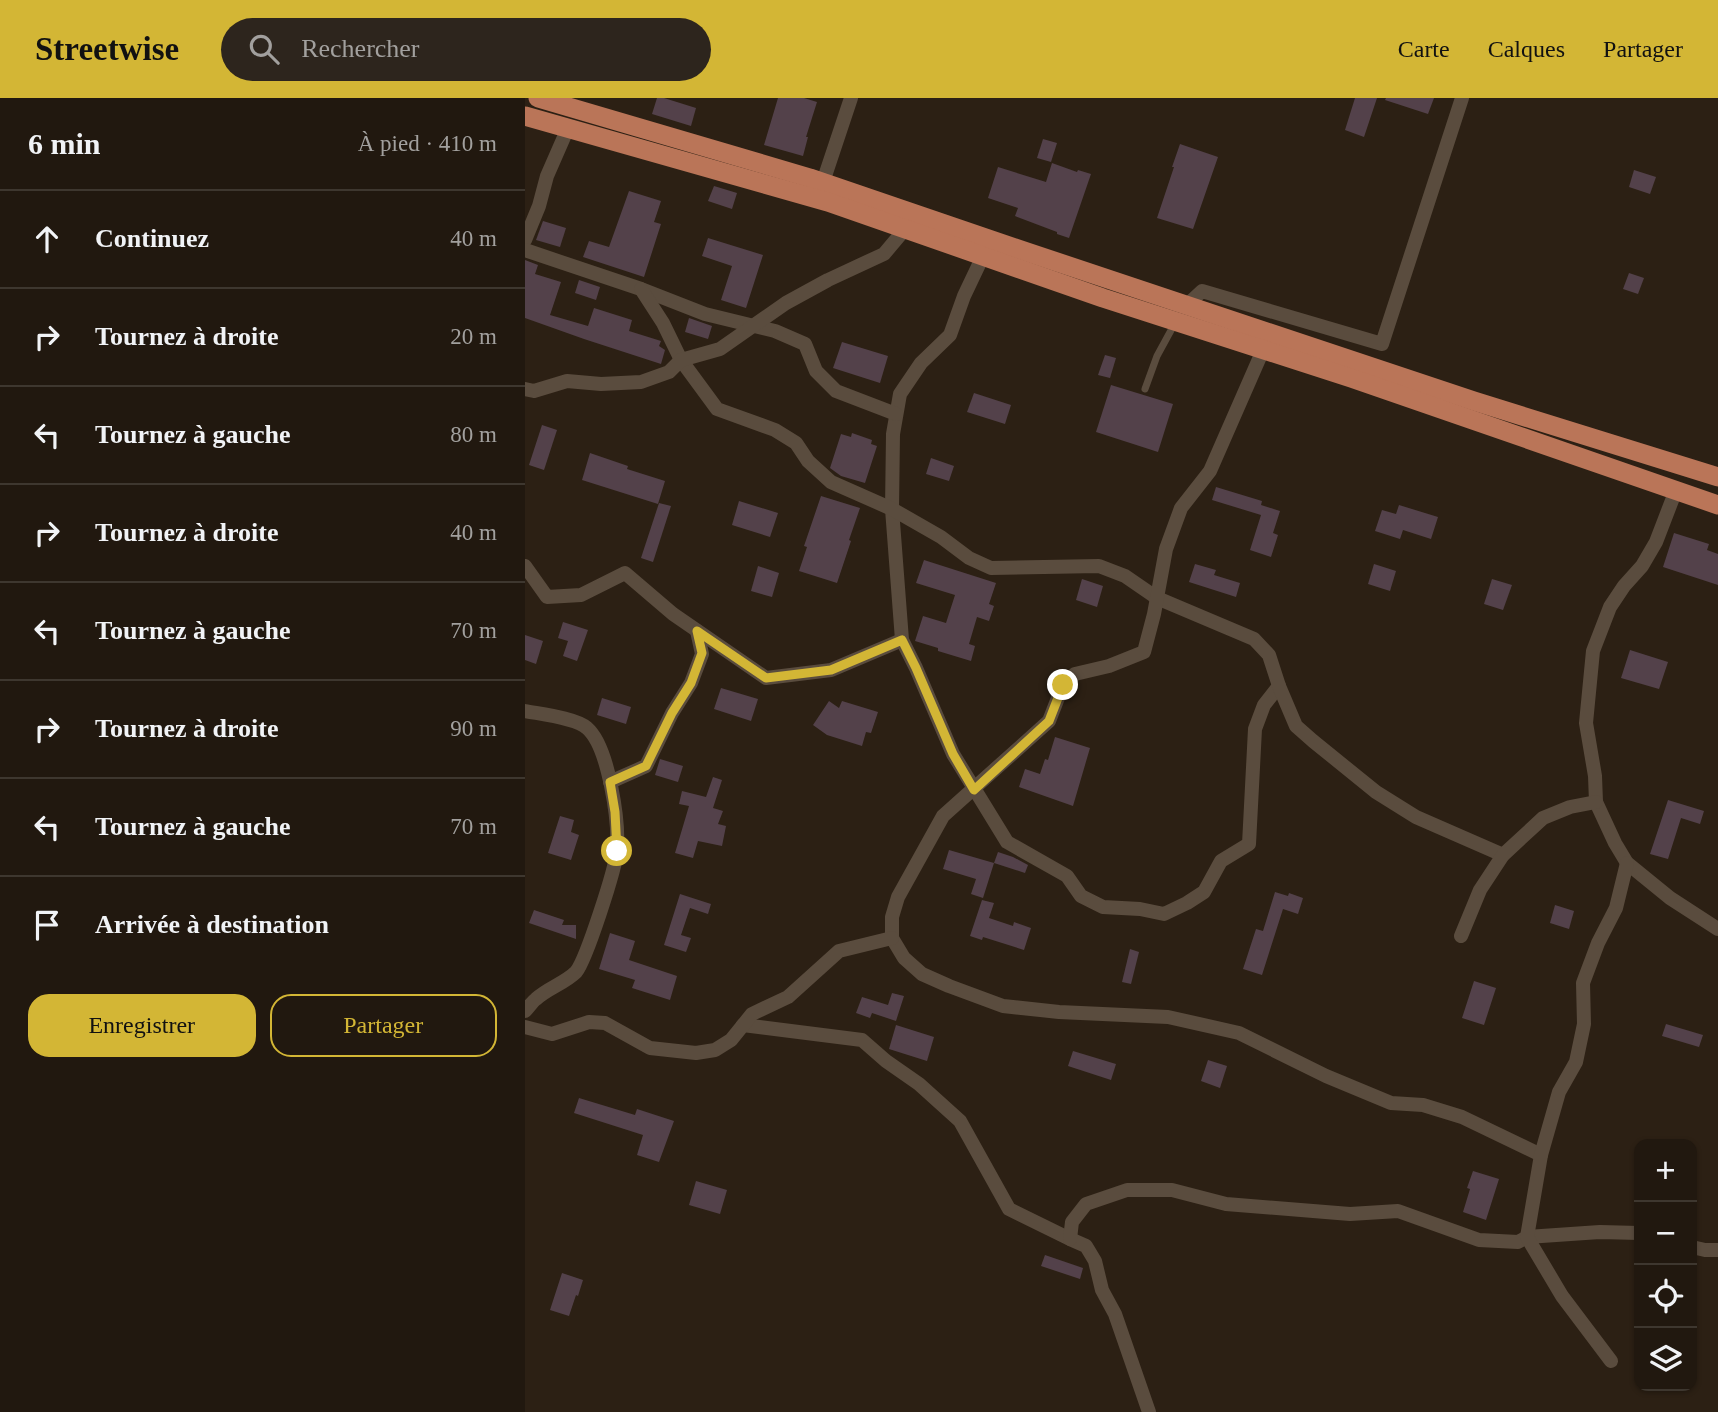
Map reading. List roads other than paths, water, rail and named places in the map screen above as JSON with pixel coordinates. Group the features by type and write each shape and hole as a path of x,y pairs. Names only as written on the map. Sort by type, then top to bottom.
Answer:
{"main road":[{"path":"538,98 823,182 905,220 983,247 1718,477"},
{"path":"525,116 828,202 905,220"},
{"path":"1180,310 1263,350 1718,505"}],"street":[{"path":"823,182 851,98"},
{"path":"1180,310 1202,290 1382,344 1462,98"},
{"path":"525,240 539,206 547,176 568,128"},
{"path":"525,389 534,391 566,381 600,384 641,382 669,372 681,360 720,349 786,303 884,254 905,220"},
{"path":"983,247 950,335 921,362 899,394 893,434 892,509 902,640 953,754 1007,842 1067,876 1081,896 1103,907 1140,909 1164,914 1187,903 1204,892 1221,861 1248,844 1255,729 1264,705 1279,686"},
{"path":"525,250 641,289 705,314 775,331 805,344 816,371 836,391 896,414"},
{"path":"641,289 663,323 681,360 717,409 775,430 796,443 807,461 831,482 892,509 941,537 969,558 991,568 1100,566 1125,576 1157,598 1254,639 1269,655 1296,726 1376,792 1416,817 1503,855"},
{"path":"1263,350 1210,471 1181,508 1166,550 1144,652 1109,666 1075,674 1063,685 1049,721 943,816 898,897 892,917 892,938 904,958 922,974 1003,1006 1059,1012 1168,1017 1239,1033 1326,1076 1391,1103 1423,1105 1462,1117 1541,1155"},
{"path":"1676,490 1656,542 1642,566 1609,607 1593,651 1586,723 1595,776 1596,802 1627,863 1670,898 1718,929"},
{"path":"525,566 547,597 581,595 625,573 673,614 766,678 831,670 902,640"},
{"path":"610,782 646,766 672,713 691,683 702,653 697,631"},
{"path":"525,711 578,722 588,729 600,749 610,782 617,851 590,942 577,971 537,998 525,1011"},
{"path":"1461,936 1480,890 1503,855 1543,818 1570,807 1596,802"},
{"path":"1611,1361 1562,1296 1527,1237 1541,1155 1559,1093 1576,1062 1584,1024 1583,983 1598,943 1616,908 1627,863"},
{"path":"525,1027 552,1034 589,1022 605,1023 650,1048 696,1053 715,1050 731,1040 752,1014 788,997 839,951 892,938"},
{"path":"743,1025 862,1040 919,1084 960,1121 1010,1209 1086,1246 1095,1261 1102,1290 1115,1314 1149,1412"},
{"path":"1070,1239 1072,1222 1086,1204 1127,1190 1172,1190 1226,1204 1350,1214 1398,1211 1479,1240 1518,1242 1527,1237 1600,1232 1634,1233"},
{"path":"1697,1248 1718,1250"}],"lane":[{"path":"1145,389 1157,356 1180,310"}]}
